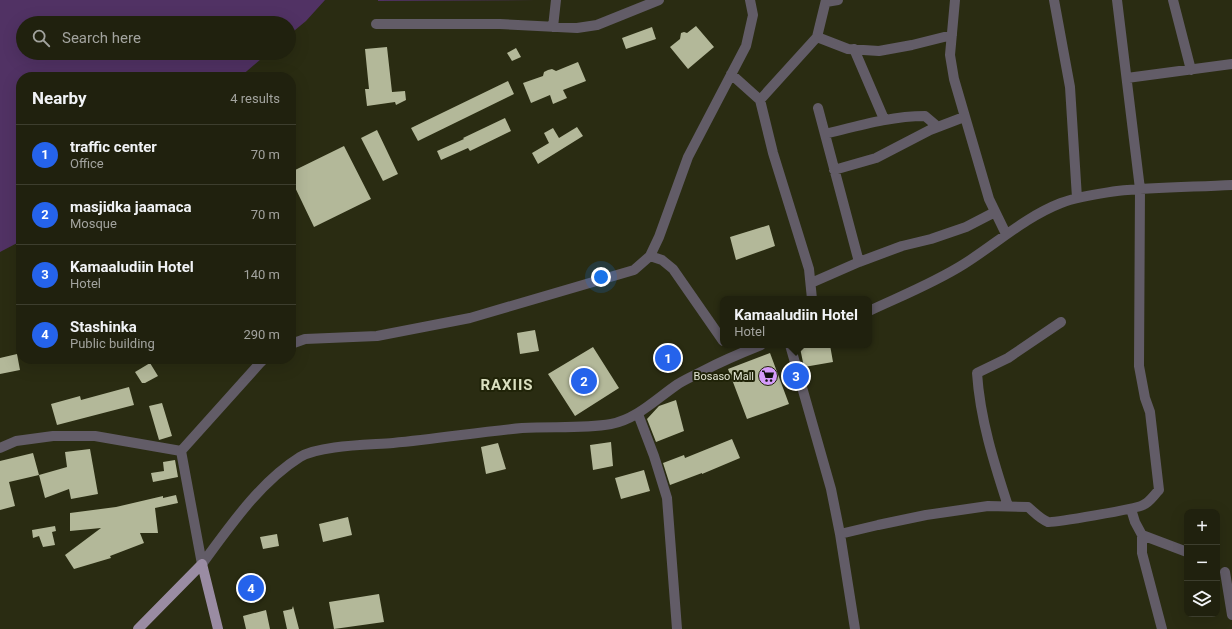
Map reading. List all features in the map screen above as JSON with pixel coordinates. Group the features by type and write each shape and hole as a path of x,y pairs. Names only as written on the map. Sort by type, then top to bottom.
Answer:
{"main road":[{"path":"138,629 202,564"},
{"path":"202,564 218,629"}],"street":[{"path":"553,26 556,0"},
{"path":"376,24 500,24 577,28 597,25 659,0"},
{"path":"296,342 305,339 377,336 470,318 634,270 650,256 659,237 688,158 746,46 754,15 750,0"},
{"path":"760,100 817,37 826,1 838,0"},
{"path":"955,0 950,55 954,79 989,199 1006,234"},
{"path":"1054,0 1070,87 1077,198"},
{"path":"840,534 878,524 988,506 1028,507 1049,522 1131,509 1144,505 1159,490 1150,412 1145,398 1138,366 1140,189 1117,0"},
{"path":"1174,0 1191,70"},
{"path":"817,37 848,49 879,51 912,45 952,35"},
{"path":"854,49 884,119"},
{"path":"1127,78 1232,64"},
{"path":"731,74 760,100 773,153 809,269 812,296"},
{"path":"818,108 859,262"},
{"path":"825,134 884,119 925,116 938,127"},
{"path":"834,170 876,158 938,127 964,117"},
{"path":"872,310 963,265 1006,234 1042,212 1062,203 1077,198 1104,193 1140,189 1232,184"},
{"path":"810,283 859,262 902,246 931,239 966,226 995,212"},
{"path":"650,256 662,260 673,268 720,337"},
{"path":"1008,506 995,466 985,427 978,389 977,373 1008,358 1061,322"},
{"path":"728,348 733,356"},
{"path":"202,564 232,523 249,503 279,473 301,456 320,450 342,447 420,441 504,430 612,424 638,414 679,383 733,356 753,348"},
{"path":"791,348 831,489 840,534 855,629"},
{"path":"182,451 258,364"},
{"path":"638,414 654,456 667,498 677,629"},
{"path":"0,448 16,441 53,436 95,436 182,451"},
{"path":"182,451 202,564"},
{"path":"1131,509 1135,522 1142,535 1142,553 1162,629"},
{"path":"1142,535 1184,551"},
{"path":"1220,567 1229,575 1232,615"}],"shaded area":[{"path":"0,0 325,0 306,21 296,29 296,16 16,16 16,60 260,60 246,72 16,72 16,244 0,252"},
{"path":"378,0 536,0 378,1"}],"building":[{"path":"696,26 714,47 688,69 670,47 680,39 681,33 687,33"},
{"path":"652,27 656,39 626,49 622,38"},
{"path":"387,47 392,92 405,91 406,100 396,105 395,102 367,106 365,89 369,89 365,49"},
{"path":"516,48 521,57 512,61 507,53"},
{"path":"578,62 586,81 563,90 567,98 553,104 550,95 531,103 523,83 543,76 544,72 548,70 552,69 556,71"},
{"path":"508,81 514,94 418,141 411,128"},
{"path":"505,118 511,131 470,151 468,148 441,160 437,151"},
{"path":"577,127 583,136 538,164 532,153 549,143 544,133 553,128 559,138"},
{"path":"377,130 398,174 383,181 361,138"},
{"path":"344,146 371,199 314,227 296,189 296,170"},
{"path":"769,225 775,246 736,260 730,237"},
{"path":"535,330 539,351 520,354 517,333"},
{"path":"593,347 619,388 575,416 548,374"},
{"path":"800,348 831,348 833,362 804,367"},
{"path":"770,353 789,404 747,419 728,369"},
{"path":"16,354 16,364 19,364 20,370 0,374 0,358"},
{"path":"151,364 158,376 145,383 142,383 135,372"},
{"path":"129,387 134,405 57,425 51,404 80,396 81,400"},
{"path":"676,400 684,431 656,442 647,419 659,406"},
{"path":"162,403 172,436 159,440 149,406"},
{"path":"732,439 740,458 702,474 670,485 663,463 684,455 685,458"},
{"path":"611,442 613,466 593,470 590,445"},
{"path":"498,443 506,469 486,474 481,447"},
{"path":"90,449 98,494 71,499 69,489 45,498 39,475 67,467 65,452"},
{"path":"33,453 39,475 9,482 15,506 0,510 0,461"},
{"path":"175,460 178,477 153,482 151,473 164,471 163,462"},
{"path":"644,470 650,491 621,499 615,478"},
{"path":"176,495 178,503 155,508 158,533 140,533 144,543 110,556 111,558 74,569 65,555 101,528 70,531 70,513 116,507 163,496 163,498"},
{"path":"348,517 352,535 323,542 319,524"},
{"path":"55,526 56,531 52,532 55,545 43,547 39,536 33,538 32,530"},
{"path":"277,534 279,546 263,549 260,537"},
{"path":"379,594 384,622 334,629 329,602"},
{"path":"293,606 299,629 287,629 283,611 292,609"},
{"path":"266,610 270,629 246,629 243,616"}],"place":[{"name":"traffic center","path":"668,358"},
{"name":"Bosaso Mall","path":"768,376"},
{"name":"Kamaaludiin Hotel","path":"796,376"},
{"name":"masjidka jaamaca","path":"584,381"},
{"name":"Stashinka","path":"251,588"}],"district":[{"name":"RAXIIS","path":"507,385"}]}
